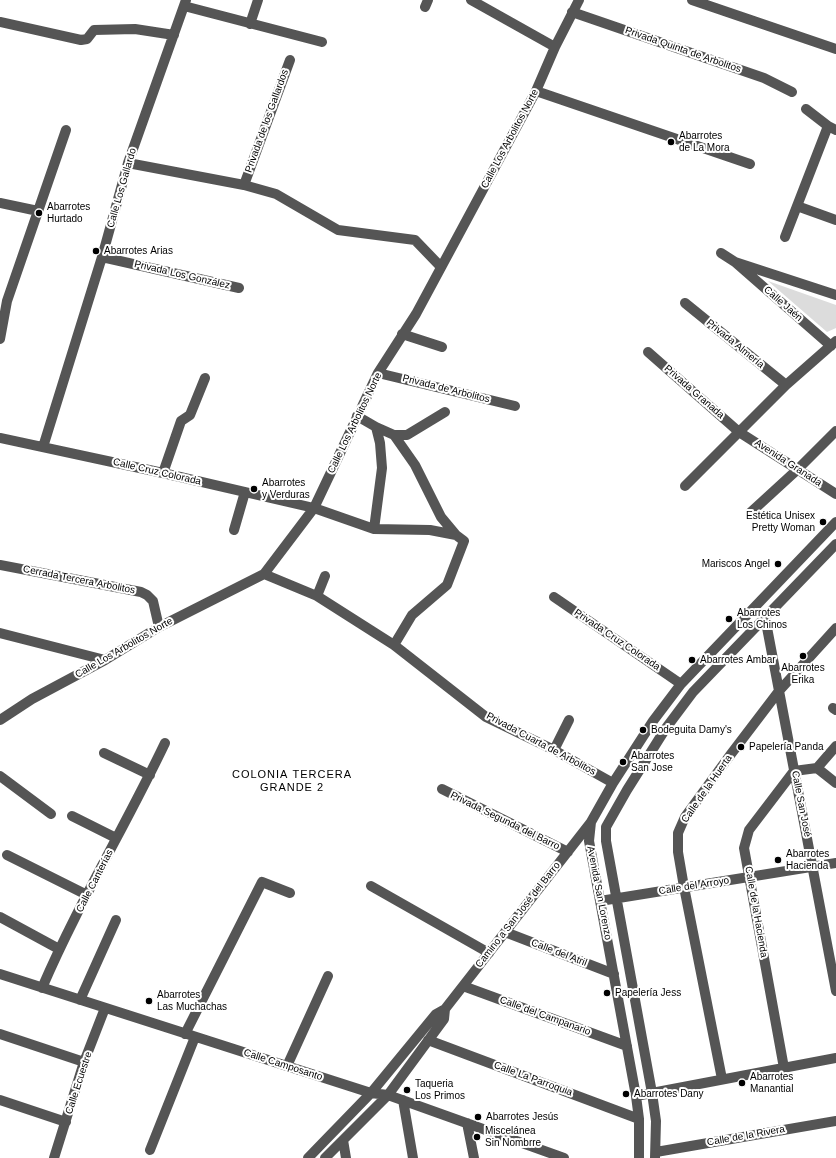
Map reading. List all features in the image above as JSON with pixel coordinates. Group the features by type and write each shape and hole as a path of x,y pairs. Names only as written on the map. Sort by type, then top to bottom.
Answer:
{"street":[{"path":"250,24 258,0"},
{"path":"471,0 555,47"},
{"name":"Calle Los Arbolitos Norte","path":"0,720 32,699 105,660 159,627 264,574 314,508 378,373 416,314 536,91 555,47 579,0"},
{"path":"692,0 836,49"},
{"path":"185,3 250,24 322,42"},
{"name":"Calle Los Gallardo","path":"43,447 102,257 128,163 185,3"},
{"name":"Privada Quinta de Arbolitos","path":"572,12 764,78 792,92"},
{"path":"0,22 81,40 88,39 94,30 135,28 174,35"},
{"name":"Privada de los Gallardos","path":"128,163 244,185 290,60"},
{"path":"536,91 750,164"},
{"path":"785,237 832,128 806,109"},
{"path":"0,339 7,302 66,130"},
{"path":"244,185 276,194 338,230 415,240 441,267"},
{"path":"0,203 38,211"},
{"path":"798,206 836,220"},
{"path":"720,253 735,262 836,295"},
{"name":"Privada Los González","path":"102,257 239,288"},
{"name":"Calle Jaén","path":"735,262 834,344"},
{"name":"Privada Almería","path":"685,303 786,385"},
{"path":"402,334 442,347"},
{"path":"684,486 786,385 834,344"},
{"name":"Privada Granada","path":"648,352 739,432"},
{"name":"Privada de Arbolitos","path":"378,373 515,406"},
{"path":"163,473 181,421 190,415 205,378"},
{"path":"358,416 376,427 394,435 407,435 445,412"},
{"path":"374,529 382,468 380,443 376,427"},
{"path":"750,513 798,469 836,431"},
{"name":"Avenida Granada","path":"739,432 836,494"},
{"path":"394,435 415,465 442,517 460,538 447,584 412,615 394,645"},
{"name":"Calle Cruz Colorada","path":"0,438 163,473 314,508 374,529 430,530 460,538"},
{"path":"234,530 245,492"},
{"name":"Avenida San Lorenzo","path":"639,1158 639,1119 636,1096 589,841 591,822 613,782 653,721 680,684 836,522"},
{"path":"591,822 606,827 658,740 693,692 836,544"},
{"name":"Cerrada Tercera Arbolitos","path":"0,565 141,592 153,601 159,627"},
{"name":"Privada Cuarta de Arbolitos","path":"264,574 317,596 394,645 486,717 554,750 613,782"},
{"path":"317,596 325,576"},
{"name":"Privada Cruz Colorada","path":"554,597 680,684"},
{"name":"Calle San José","path":"765,617 836,991"},
{"name":"Calle de la Huerta","path":"722,1079 684,887 678,852 678,833 685,818 779,691 836,628"},
{"path":"0,633 105,660"},
{"path":"554,750 569,720"},
{"name":"Calle Canterías","path":"42,988 59,949 150,775 165,742"},
{"path":"794,771 817,768 836,746"},
{"path":"104,753 150,775"},
{"path":"817,768 836,783"},
{"name":"Calle de la Hacienda","path":"784,1068 744,848 748,830 794,771"},
{"path":"0,776 51,814"},
{"name":"Privada Segunda del Barro","path":"442,789 568,852"},
{"path":"72,816 116,838"},
{"name":"Camino a San José del Barro","path":"308,1158 371,1093 436,1014 445,1009 591,822"},
{"name":"Avenida San Lorenzo","path":"606,827 606,841 652,1093 656,1121 656,1155"},
{"path":"7,855 87,895"},
{"name":"Calle del Arroyo","path":"600,901 836,863"},
{"path":"150,1150 190,1035 262,882 290,893"},
{"path":"371,886 489,953"},
{"path":"0,917 59,949"},
{"path":"80,1000 116,920"},
{"name":"Calle del Atril","path":"505,932 614,974"},
{"name":"Calle Camposanto","path":"0,974 371,1093 388,1094 564,1158"},
{"path":"287,1066 328,976"},
{"name":"Calle del Campanario","path":"463,986 627,1046"},
{"path":"618,998 634,995"},
{"name":"Calle Ecuestre","path":"54,1158 84,1062 105,1008"},
{"name":"Camino a San José del Barro","path":"325,1158 388,1094 444,1019 445,1009"},
{"path":"0,1034 84,1062"},
{"name":"Calle La Parroquia","path":"428,1040 639,1119"},
{"path":"636,1096 836,1058"},
{"path":"0,1100 66,1122"},
{"path":"403,1100 413,1158"},
{"name":"Calle de la Rivera","path":"656,1155 836,1121"},
{"path":"467,1123 474,1158"},
{"path":"342,1140 346,1158"},
{"path":"535,1148 537,1158"}],"shaded area":[{"path":"768,281 836,305 836,328 827,332"}],"place":[{"name":"Abarrotes de La Mora","path":"671,142"},
{"name":"Abarrotes Hurtado","path":"39,213"},
{"name":"Abarrotes Arias","path":"96,251"},
{"name":"Abarrotes y Verduras","path":"254,489"},
{"name":"Estética Unisex Pretty Woman","path":"823,522"},
{"name":"Mariscos Angel","path":"778,564"},
{"name":"Abarrotes Los Chinos","path":"729,619"},
{"name":"Abarrotes Erika","path":"803,656"},
{"name":"Abarrotes Ambar","path":"692,660"},
{"name":"Bodeguita Damy's","path":"643,730"},
{"name":"Papelería Panda","path":"741,747"},
{"name":"Abarrotes San Jose","path":"623,762"},
{"name":"Abarrotes Hacienda","path":"778,860"},
{"name":"Papelería Jess","path":"607,993"},
{"name":"Abarrotes Las Muchachas","path":"149,1001"},
{"name":"Abarrotes Manantial","path":"742,1083"},
{"name":"Taqueria Los Primos","path":"407,1090"},
{"name":"Abarrotes Dany","path":"626,1094"},
{"name":"Abarrotes Jesús","path":"478,1117"},
{"name":"Miscelánea Sin Nombrre","path":"477,1137"}],"district":[{"name":"COLONIA TERCERA GRANDE 2","path":"292,781"}]}
